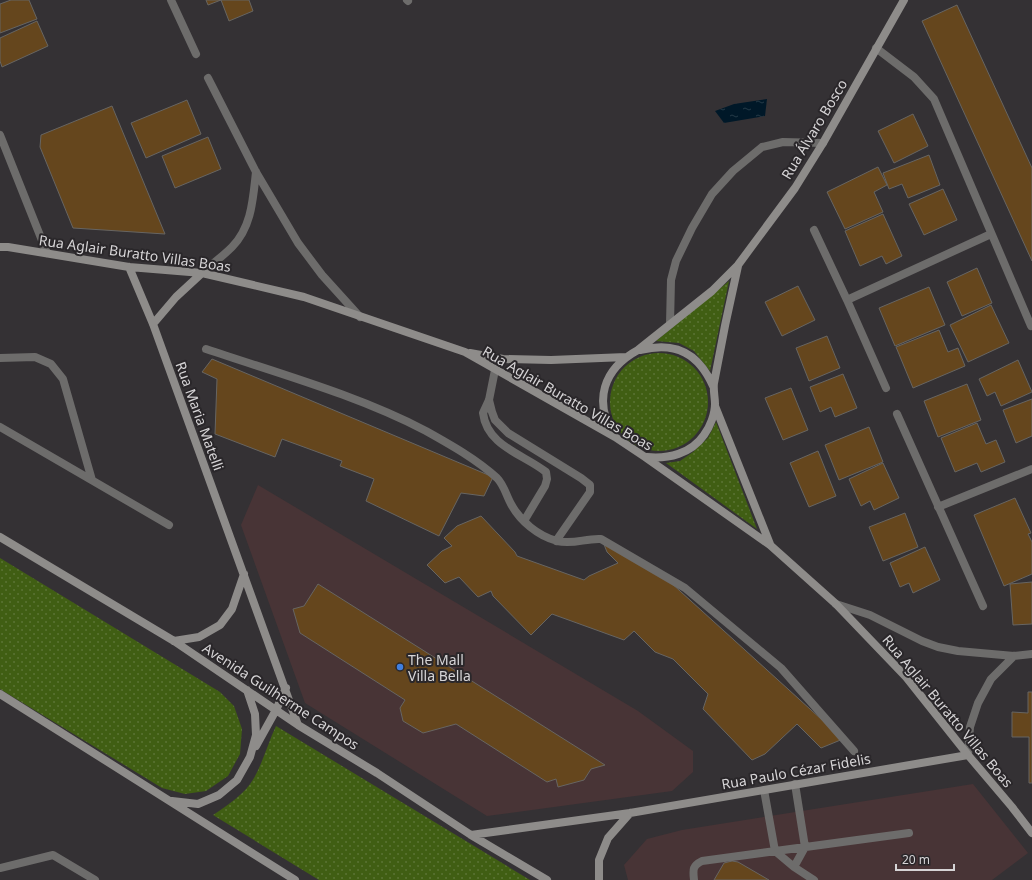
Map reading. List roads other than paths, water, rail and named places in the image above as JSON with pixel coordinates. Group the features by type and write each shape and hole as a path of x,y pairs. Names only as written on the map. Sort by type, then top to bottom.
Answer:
{"main road":[{"name":"Rua Álvaro Bosco","path":"615,437 607,424 603,410 603,395 608,380 615,367 712,291 738,265 795,188 823,143 904,0"},
{"name":"Rua Aglair Buratto Villas Boas","path":"0,246 8,246 129,267 202,273 304,297 465,352 615,437 770,545 836,604 906,677 1032,833"},
{"name":"Rua Álvaro Bosco","path":"645,457 661,458 678,455 692,447 704,436 712,421 715,406 713,387 724,326 738,265"},
{"name":"Rua Maria Matelli","path":"129,267 153,324 286,688 298,725"},
{"path":"153,324 176,297 202,273"},
{"path":"638,350 653,346 669,347 684,352 697,360 707,373 713,387"},
{"path":"465,352 510,359 552,360 626,357"},
{"path":"715,406 770,545"},
{"name":"Avenida Guilherme Campos","path":"0,537 174,641 298,725 377,773 471,835 547,880"},
{"path":"174,641 198,637 220,625 232,609 244,574"},
{"path":"169,801 198,804 219,795 237,780 276,710 286,688"},
{"path":"247,690 255,714 256,734 250,757"},
{"path":"0,694 293,880"},
{"name":"Rua Paulo Cézar Fidelis","path":"471,835 630,813 968,755"},
{"path":"599,880 599,860 608,838 630,813"}],"street":[{"path":"171,0 196,54"},
{"path":"876,48 914,77 934,99 1031,326"},
{"path":"208,78 256,172 298,243 322,275 360,317"},
{"path":"0,136 47,253"},
{"path":"670,324 671,280 676,261 692,228 712,194 733,171 762,147 783,142 823,143"},
{"path":"202,273 233,246 246,227 252,205 256,172"},
{"path":"814,230 886,388"},
{"path":"847,300 992,234"},
{"path":"206,349 356,399 394,415 468,455 498,478 511,505 524,522 546,538 570,543 596,538 601,539 686,588 781,668 854,751"},
{"path":"0,358 35,357 52,364 63,379 92,480"},
{"path":"495,370 489,400 483,413 486,427 492,437 501,444 546,472 547,479 545,486 524,522"},
{"path":"489,400 495,420 508,432 590,485 590,492 556,541"},
{"path":"897,414 983,606"},
{"path":"0,427 169,525"},
{"path":"501,444 508,432"},
{"path":"938,507 1032,469"},
{"path":"836,604 870,615 922,641 938,647 958,651 1014,656 1032,654"},
{"path":"968,755 970,727 978,703 991,679 1014,656"},
{"path":"794,867 805,847 795,784"},
{"path":"764,790 775,851 794,867 814,880"},
{"path":"694,880 693,871 695,864 702,860 909,833"},
{"path":"0,868 53,855 95,880"}],"water":[{"path":"767,99 765,116 724,123 715,111 734,104"}],"place":[{"name":"The Mall Villa Bella","path":"400,667"}]}
